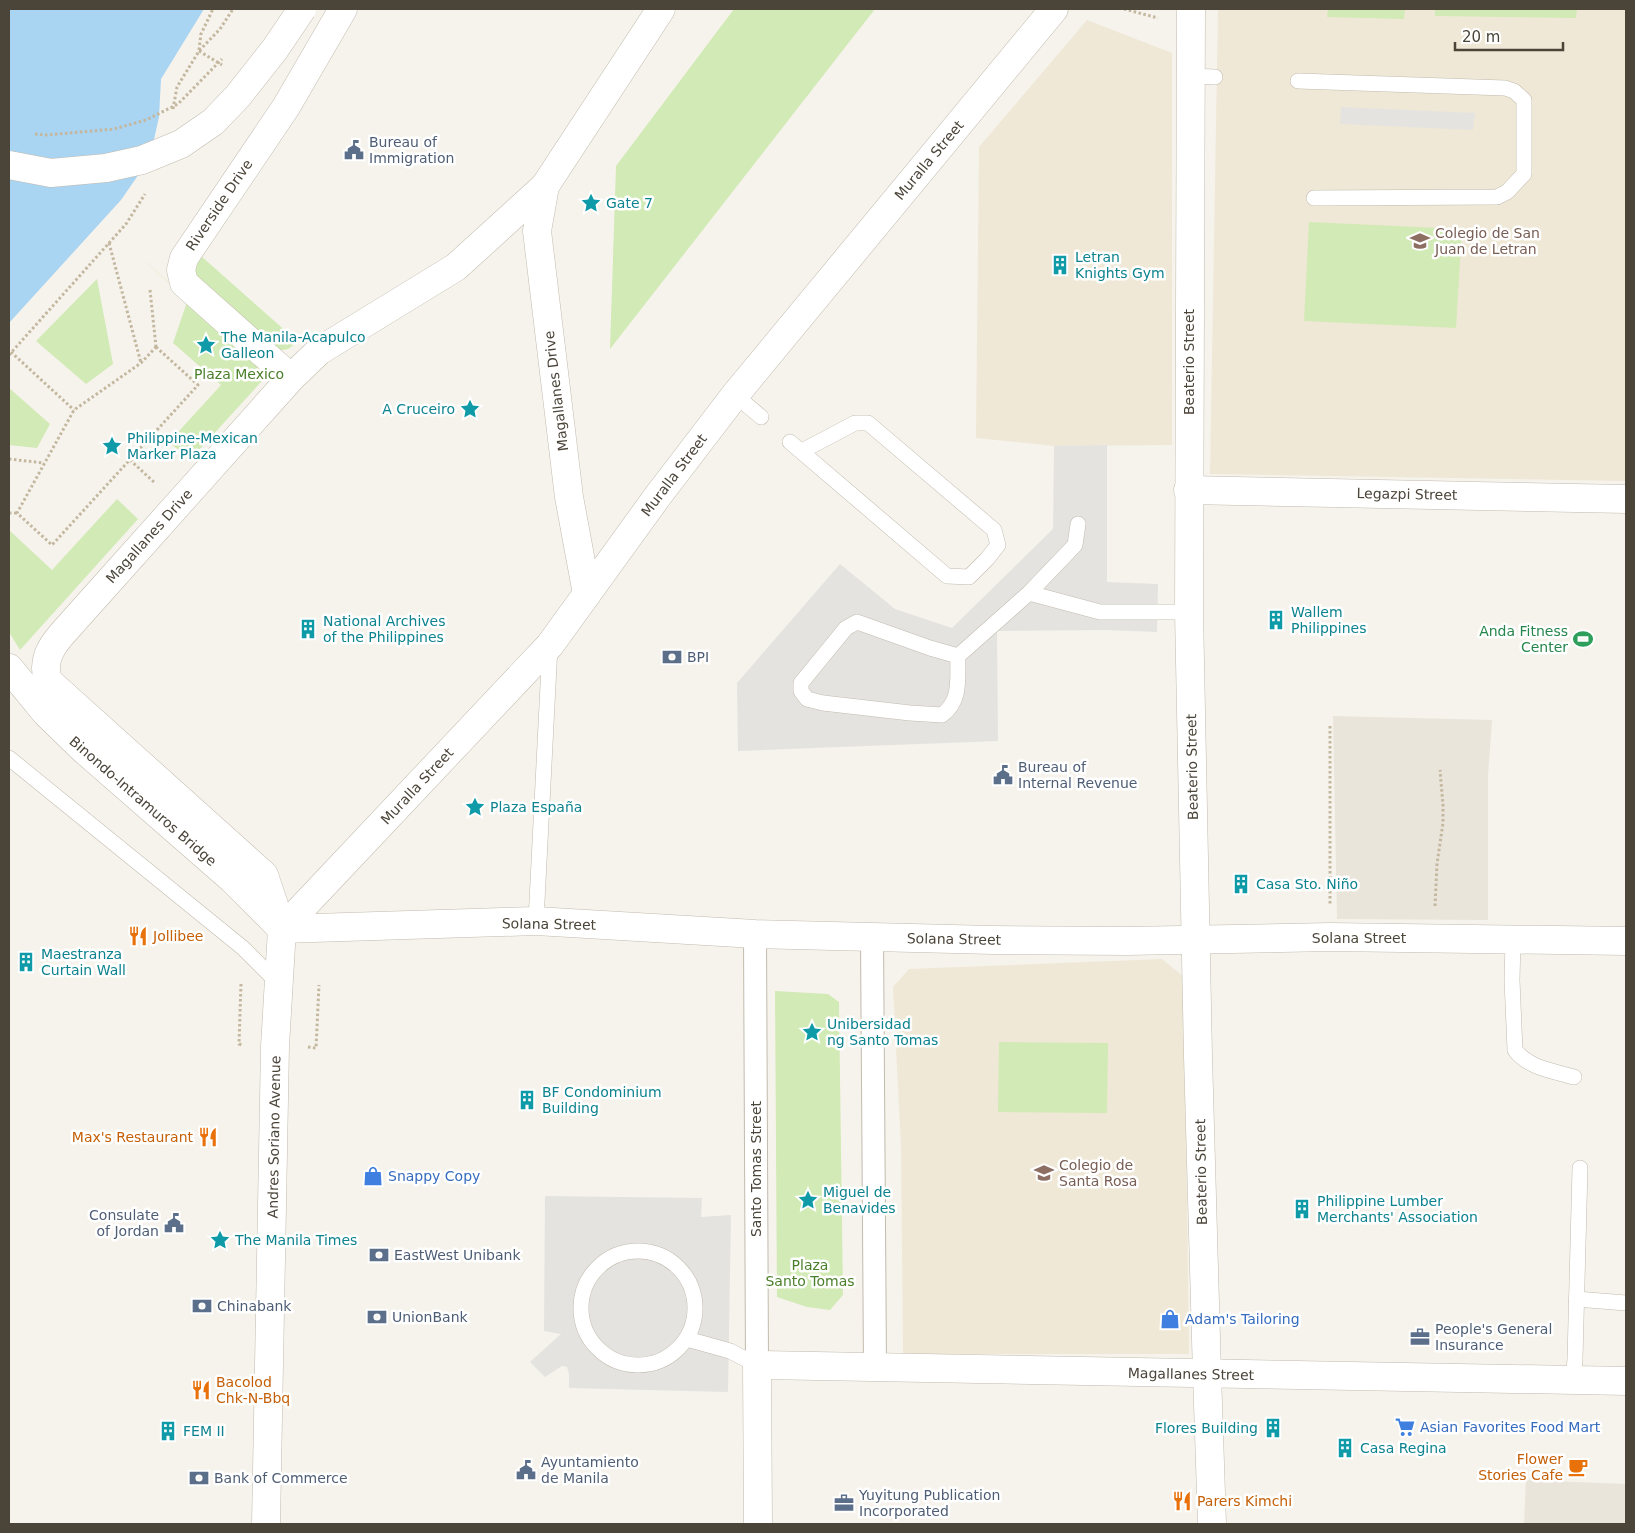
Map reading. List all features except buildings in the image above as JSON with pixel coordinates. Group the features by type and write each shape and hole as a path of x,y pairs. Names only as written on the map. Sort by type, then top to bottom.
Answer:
{"street":[{"path":"9,165 51,173 106,168 142,160 181,144 213,122 238,96 275,50 302,9"},
{"name":"Riverside Drive","path":"291,378 184,283 181,270 184,258 286,107 343,9"},
{"name":"Magallanes Drive","path":"282,929 264,875 48,681 45,663 54,644 62,634 291,378 319,351 456,267 545,186 661,9"},
{"name":"Muralla Street","path":"282,929 550,645 657,497 734,395 1054,9"},
{"name":"Beaterio Street","path":"1191,9 1203,77 1188,490 1206,1374 1212,1524"},
{"name":"Magallanes Drive","path":"545,186 537,231 569,497 588,594"},
{"name":"Legazpi Street","path":"1188,490 1626,499"},
{"name":"Binondo-Intramuros Bridge","path":"9,668 46,713 83,749 232,879 282,929"},
{"name":"Solana Street","path":"282,929 536,922 755,934 872,938 1127,941 1330,937 1626,941"},
{"name":"Andres Soriano Avenue","path":"266,1524 275,1066 282,929"},
{"name":"Santo Tomas Street","path":"755,934 758,1524"},
{"path":"872,938 875,1368"},
{"name":"Magallanes Street","path":"757,1365 1626,1382"}],"lane":[{"path":"1298,81 1505,88 1524,100 1524,174 1507,192 1496,197 1314,198"},
{"path":"734,395 761,417"},
{"path":"854,423 868,423 994,530 998,545 987,559 969,576 947,576 796,447 854,423"},
{"path":"958,656 857,622 846,628 801,683 801,691 807,699 823,703 910,714 942,715 949,710 955,700 958,656 1029,593 1075,545 1078,524"},
{"path":"1029,593 1100,612 1189,612"},
{"path":"536,922 550,645"},
{"path":"9,758 243,948 279,984"},
{"path":"1513,940 1512,980 1516,1050 1521,1058 1529,1063 1574,1077"},
{"path":"1573,1381 1580,1168"},
{"path":"634,1251 652,1252 669,1259 682,1271 691,1287 696,1304 694,1322 687,1339 675,1352 660,1362 642,1366 624,1364 607,1358 594,1346 584,1330 580,1313 582,1295 589,1278 601,1264 616,1255 634,1251"},
{"path":"1576,1299 1626,1303"},
{"path":"687,1339 730,1351 757,1365"}],"path":[{"path":"213,9 201,34 199,51 220,29 233,9"},
{"path":"29,134 47,135 114,129 146,120 178,104 228,54"},
{"path":"74,410 10,354 109,242 142,363"},
{"path":"9,513 17,513 52,546 198,385 156,347 149,282"},
{"path":"17,513 74,410 142,363 156,347"},
{"path":"9,459 44,464"},
{"path":"130,460 155,483"},
{"path":"1330,726 1330,937"},
{"path":"1433,939 1437,864 1443,823 1440,770"}],"shaded area":[{"name":"Colegio de San Juan de Letran","path":"1218,9 1626,9 1626,481 1210,474"},
{"name":"Letran Knights Gym","path":"1087,20 1172,53 1172,445 1054,446 976,438 979,147"},
{"path":"1341,107 1475,113 1473,130 1340,124"},
{"path":"1107,445 1107,582 1158,584 1157,632 1106,630 997,631 998,741 738,751 737,683 840,564 895,609 952,628 1053,529 1054,446"},
{"path":"1333,716 1492,720 1488,776 1488,920 1337,919"},
{"name":"Colegio de Santa Rosa","path":"1162,959 1184,977 1189,1354 903,1354 901,1147 893,987 909,969"},
{"path":"545,1196 702,1198 701,1217 731,1215 728,1392 569,1388 567,1367 562,1366 545,1377 530,1362 561,1334 544,1331"},
{"path":"1526,1480 1626,1484 1626,1524 1524,1524"}],"green space":[{"path":"734,9 875,9 610,349 616,166"},
{"path":"1328,9 1405,9 1404,19 1327,17"},
{"path":"1435,9 1577,9 1576,18 1435,16"},
{"path":"1309,222 1462,229 1456,328 1304,321"},
{"path":"201,256 297,341 291,347 277,350 195,279 195,270"},
{"path":"97,279 113,364 86,384 36,341"},
{"name":"Plaza Mexico","path":"188,299 270,372 190,460 169,442 221,385 173,343"},
{"path":"9,388 50,424 37,448 9,445"},
{"path":"117,499 138,519 20,650 9,632 9,530 52,570"},
{"name":"Plaza Santo Tomas","path":"775,991 828,994 839,1002 843,1295 830,1310 807,1307 777,1297"},
{"path":"999,1042 1108,1043 1107,1113 998,1112"}],"water":[{"path":"9,9 204,9 161,79 159,117 153,144 141,171 121,200 9,323"}],"place":[{"name":"Bureau of Immigration","path":"354,150"},
{"name":"Gate 7","path":"591,203"},
{"name":"Colegio de San Juan de Letran","path":"1420,241"},
{"name":"Letran Knights Gym","path":"1060,265"},
{"name":"The Manila-Acapulco Galleon","path":"206,345"},
{"name":"A Cruceiro","path":"470,409"},
{"name":"Philippine-Mexican Marker Plaza","path":"112,446"},
{"name":"Wallem Philippines","path":"1276,620"},
{"name":"National Archives of the Philippines","path":"308,629"},
{"name":"Anda Fitness Center","path":"1583,639"},
{"name":"BPI","path":"672,657"},
{"name":"Bureau of Internal Revenue","path":"1003,775"},
{"name":"Plaza España","path":"475,807"},
{"name":"Casa Sto. Niño","path":"1241,884"},
{"name":"Jollibee","path":"138,936"},
{"name":"Maestranza Curtain Wall","path":"26,962"},
{"name":"Unibersidad ng Santo Tomas","path":"812,1032"},
{"name":"BF Condominium Building","path":"527,1100"},
{"name":"Max's Restaurant","path":"208,1137"},
{"name":"Colegio de Santa Rosa","path":"1044,1173"},
{"name":"Snappy Copy","path":"373,1176"},
{"name":"Miguel de Benavides","path":"808,1200"},
{"name":"Philippine Lumber Merchants' Association","path":"1302,1209"},
{"name":"Consulate of Jordan","path":"174,1223"},
{"name":"The Manila Times","path":"220,1240"},
{"name":"EastWest Unibank","path":"379,1255"},
{"name":"Chinabank","path":"202,1306"},
{"name":"UnionBank","path":"377,1317"},
{"name":"Adam's Tailoring","path":"1170,1319"},
{"name":"People's General Insurance","path":"1420,1337"},
{"name":"Bacolod Chk-N-Bbq","path":"201,1390"},
{"name":"Asian Favorites Food Mart","path":"1405,1427"},
{"name":"Flores Building","path":"1273,1428"},
{"name":"FEM II","path":"168,1431"},
{"name":"Casa Regina","path":"1345,1448"},
{"name":"Flower Stories Cafe","path":"1578,1467"},
{"name":"Ayuntamiento de Manila","path":"526,1470"},
{"name":"Bank of Commerce","path":"199,1478"},
{"name":"Parers Kimchi","path":"1182,1501"},
{"name":"Yuyitung Publication Incorporated","path":"844,1503"}]}
